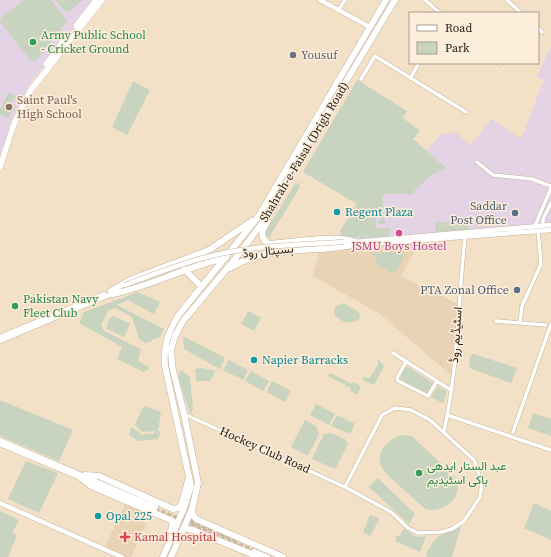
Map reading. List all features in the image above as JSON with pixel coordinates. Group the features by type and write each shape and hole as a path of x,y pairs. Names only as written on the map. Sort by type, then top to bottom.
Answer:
{"highway":[{"name":"Shahrah-e-Faisal (Drigh Road)","path":"168,366 164,347 168,333 178,316 258,217 386,0"},
{"name":"Shahrah-e-Faisal (Drigh Road)","path":"168,366 175,336 183,321 272,210 295,166 395,0"},
{"path":"272,210 262,233 262,238 268,244 330,240 350,240 356,243"},
{"path":"112,292 130,280 206,251 258,217"},
{"path":"223,272 249,257 341,248 356,243"},
{"path":"206,251 214,260"},
{"path":"112,292 124,291 184,269 226,258"},
{"path":"184,269 202,287"},
{"path":"168,366 184,414 198,483 192,509 185,528 171,557"},
{"path":"164,554 184,508 191,486 190,473 168,366"},
{"path":"173,521 178,517 179,508 182,503 190,473"},
{"path":"83,477 99,476 173,509 179,508"},
{"path":"83,477 91,486 173,521"},
{"path":"192,509 196,520 283,557"},
{"path":"164,554 173,527 173,521"},
{"path":"185,528 259,557"}],"main road":[{"path":"0,156 13,118 24,96 96,0"},
{"path":"0,167 14,124 30,91 102,0"},
{"path":"320,0 370,27"},
{"name":"ہسپتال روڈ","path":"356,243 465,237 551,225"},
{"name":"ہسپتال روڈ","path":"0,341 160,271 208,256 254,249 345,244 537,228 551,230"},
{"name":"ہسپتال روڈ","path":"0,336 112,292"},
{"path":"0,440 155,508"},
{"path":"0,444 83,477"},
{"path":"0,503 122,557"},
{"path":"268,557 255,549 277,557"}],"street":[{"path":"339,9 345,0"},
{"path":"425,0 439,12"},
{"path":"506,0 520,12"},
{"path":"539,29 542,32"},
{"path":"361,79 375,56 466,112"},
{"path":"411,77 418,64"},
{"path":"477,162 493,175 532,179 551,187 537,228 541,264 522,306 520,323"},
{"path":"543,226 543,220 551,204"},
{"name":"اسٹیڈیم روڈ","path":"444,432 451,390 465,237"},
{"path":"496,321 546,325"},
{"path":"513,432 551,324"},
{"path":"393,353 451,390"},
{"path":"406,362 397,378 398,381 428,396 437,381"},
{"path":"345,487 382,415 395,408 420,413 444,432"},
{"name":"Hockey Club Road","path":"184,414 345,487 391,512 413,532 432,533 452,529 464,521 480,497 482,483 474,460 444,432"},
{"path":"448,415 551,450"}],"shaded area":[{"path":"0,0 95,0 28,87 13,118 0,156"},
{"path":"551,45 551,225 356,242 356,238 389,175 425,152 442,134 455,132 470,145 492,119 521,139 544,80 537,77"},
{"path":"420,241 401,276 458,304 453,377 380,314 313,276 320,249"},
{"name":"Kamal Hospital","path":"126,502 149,511 144,523 146,524 131,557 122,557 104,549"}],"green space":[{"name":"Army Public School - Cricket Ground","path":"24,0 51,0 67,21 36,61 31,61 0,22 1,18"},
{"path":"55,0 83,0 70,11 66,12"},
{"path":"357,80 407,111 403,118 420,131 413,139 446,168 430,176 414,191 414,194 385,194 382,198 385,224 378,224 378,221 381,220 380,209 376,209 376,227 378,229 389,228 389,236 360,238 359,236 356,238 342,240 340,231 357,204 303,172"},
{"path":"133,81 150,90 127,135 112,127"},
{"path":"8,93 16,96 11,103 16,106 8,118 0,115 0,110"},
{"path":"299,183 300,187 270,236 272,239 265,235 265,232 295,184"},
{"path":"467,220 468,230 436,233 435,223"},
{"path":"400,252 405,255 396,272 391,273 378,266 376,258 370,253"},
{"path":"138,292 160,302 154,314 128,300 117,305 164,329 159,338 153,339 151,342 148,341 147,344 139,339 132,317 115,308 108,311 101,325 104,331 141,349 138,361 150,368 144,372 117,359 122,347 79,323 84,312"},
{"path":"343,303 359,312 360,318 353,322 346,322 339,319 334,314 335,307"},
{"path":"248,311 261,318 254,331 241,324"},
{"path":"114,316 130,324 124,337 106,328 110,318"},
{"path":"183,336 225,358 220,369 184,349"},
{"path":"474,354 517,368 511,383 469,368 470,356"},
{"path":"378,359 384,366 374,385 362,380 364,377 370,378 378,364"},
{"path":"229,360 248,370 243,380 223,370"},
{"path":"408,367 434,384 428,394 400,379 404,368"},
{"path":"201,368 215,371 210,381 196,381 195,369"},
{"path":"181,370 190,377 193,408 191,414 178,377"},
{"path":"251,371 269,381 263,391 245,381"},
{"path":"330,373 352,384 354,382 361,386 357,395 350,391 351,388 328,376"},
{"path":"272,381 291,391 285,402 267,392"},
{"path":"438,386 447,391 443,403 431,397"},
{"path":"0,400 73,430 59,461 0,436"},
{"path":"316,404 335,414 329,425 310,415"},
{"path":"145,406 161,412 158,431 161,432 158,439 138,441 129,435 131,428 143,436 143,434 154,434 154,431 142,432 135,425 142,409"},
{"path":"533,413 551,419 551,436 528,428"},
{"path":"337,415 355,424 350,434 331,426"},
{"path":"305,420 316,426 319,434 308,456 291,447"},
{"path":"331,433 345,439 348,444 335,469 312,459 324,434"},
{"path":"402,435 412,436 455,477 457,491 455,497 445,506 439,509 425,509 382,468 380,457 384,447 392,439"},
{"path":"26,461 58,473 39,513 8,499"},
{"path":"378,478 415,514 409,524 369,487"},
{"path":"534,503 551,511 551,540 524,528"},
{"path":"0,511 19,520 12,533 17,535 8,557 0,557"},
{"path":"370,515 377,517 379,520 370,536 363,532"},
{"path":"461,526 452,557 427,557 426,555 436,538"},
{"path":"404,528 414,536 426,537 420,552 395,541 396,536 400,536"}],"tunnel":[{"path":"155,509 254,551"},
{"path":"178,516 237,540"}],"place":[{"name":"Army Public School - Cricket Ground","path":"33,42"},
{"name":"Yousuf","path":"293,55"},
{"name":"Saint Paul's High School","path":"9,107"},
{"name":"Regent Plaza","path":"337,212"},
{"name":"Saddar Post Office","path":"515,213"},
{"name":"JSMU Boys Hostel","path":"399,233"},
{"name":"PTA Zonal Office","path":"517,290"},
{"name":"Pakistan Navy Fleet Club","path":"15,306"},
{"name":"Napier Barracks","path":"254,360"},
{"name":"عبد الستار ایدھی ہاکی اسٹیدیم","path":"419,473"},
{"name":"Opal 225","path":"98,516"},
{"name":"Kamal Hospital","path":"125,537"}]}
